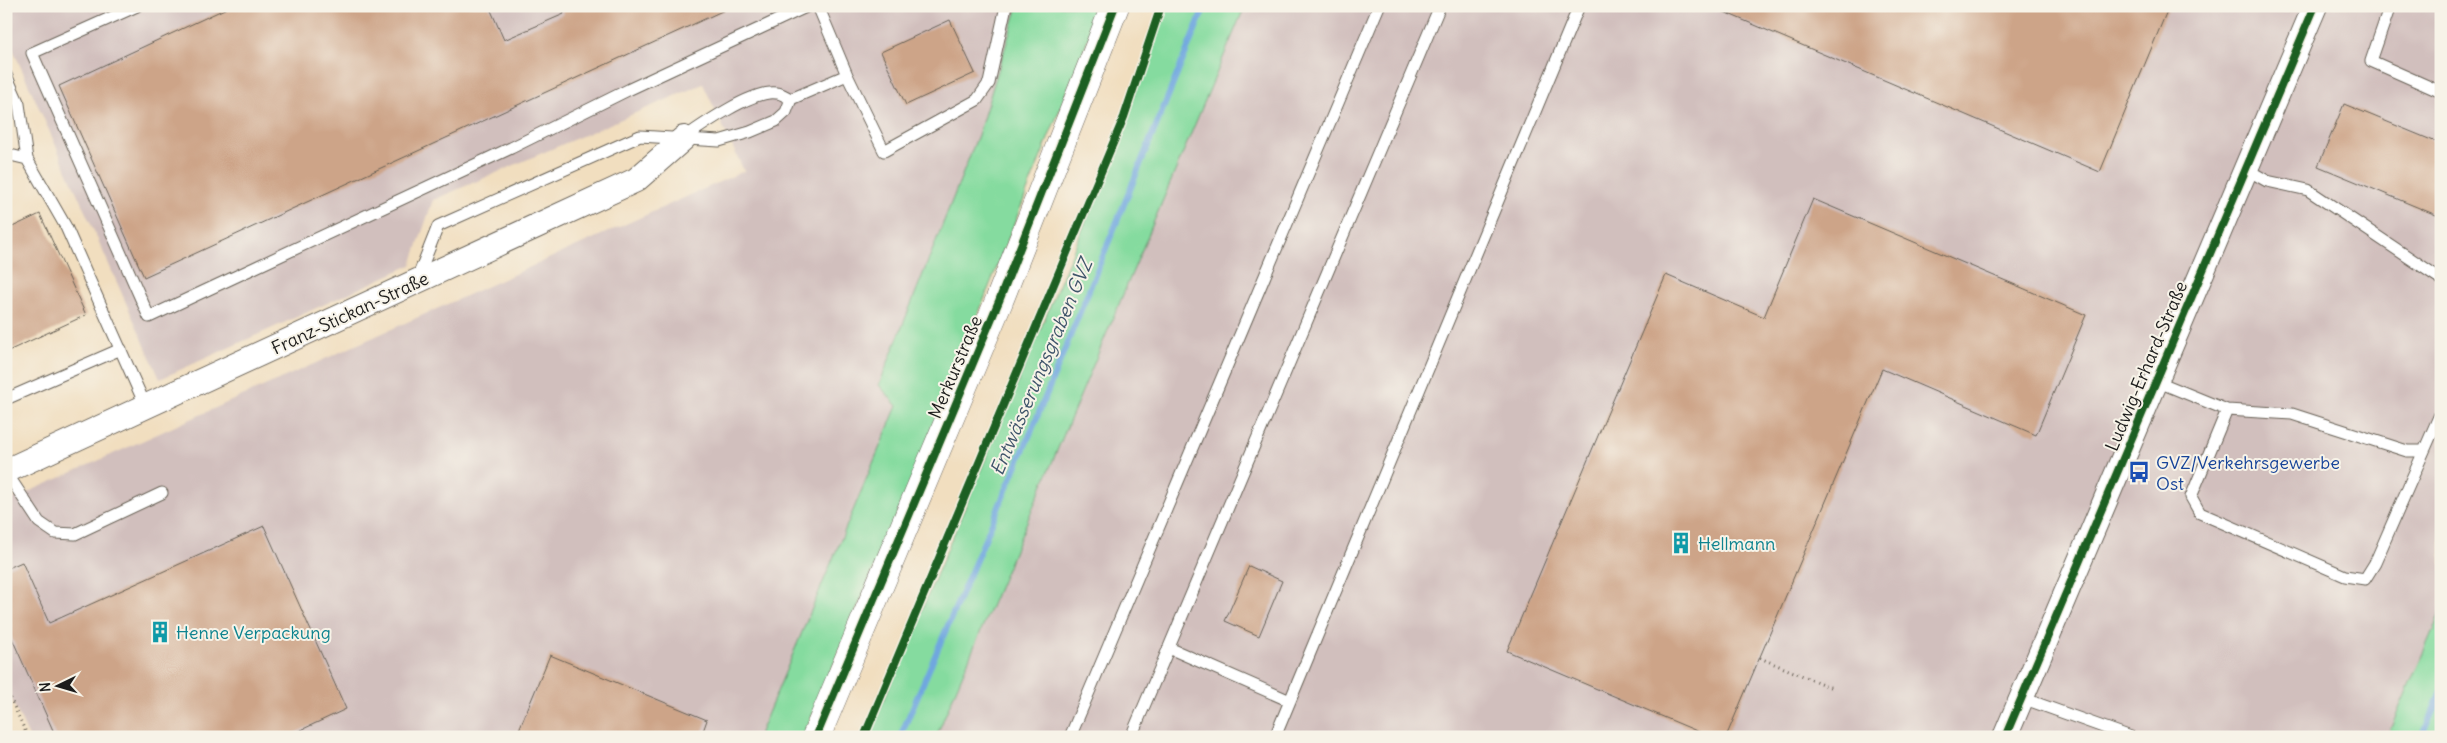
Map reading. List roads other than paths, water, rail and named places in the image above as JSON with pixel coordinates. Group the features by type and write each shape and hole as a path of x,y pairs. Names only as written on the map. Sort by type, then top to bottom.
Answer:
{"street":[{"name":"Merkurstraße","path":"816,737 999,301 1114,6"},
{"name":"Ludwig-Erhard-Straße","path":"2006,737 2315,6"},
{"name":"Franz-Stickan-Straße","path":"6,472 636,180 684,138"}],"lane":[{"path":"137,6 32,53 149,317 808,6"},
{"path":"818,6 847,75 884,151 977,100 990,83 1006,6"},
{"path":"1070,737 1379,6"},
{"path":"1131,737 1440,6"},
{"path":"1275,737 1579,6"},
{"path":"2390,6 2371,61 2441,92"},
{"path":"6,75 19,104 27,159 66,227 146,407"},
{"path":"415,283 438,226 640,136 719,140 750,132 776,121 786,112 791,99 847,75"},
{"path":"684,138 728,109 768,93 778,93 791,99"},
{"path":"6,154 27,159"},
{"path":"2246,169 2267,181 2308,190 2441,279"},
{"path":"6,399 121,349"},
{"path":"2156,381 2227,410 2292,414 2408,451 2423,451"},
{"path":"2227,410 2191,497 2200,514 2345,576 2365,579 2375,563 2441,412"},
{"path":"6,472 39,522 55,534 75,534 162,493"},
{"path":"1169,648 1290,701"},
{"path":"2022,698 2130,737"}],"waterway":[{"name":"Entwässerungsgraben GVZ","path":"900,737 1031,432 1205,6"},
{"name":"Entwässerungsgraben GVZ","path":"2422,737 2441,692"}],"place":[{"name":"GVZ/Verkehrsgewerbe Ost","path":"2139,472"},
{"name":"Hellmann","path":"1681,543"},
{"name":"Henne Verpackung","path":"160,632"}]}
